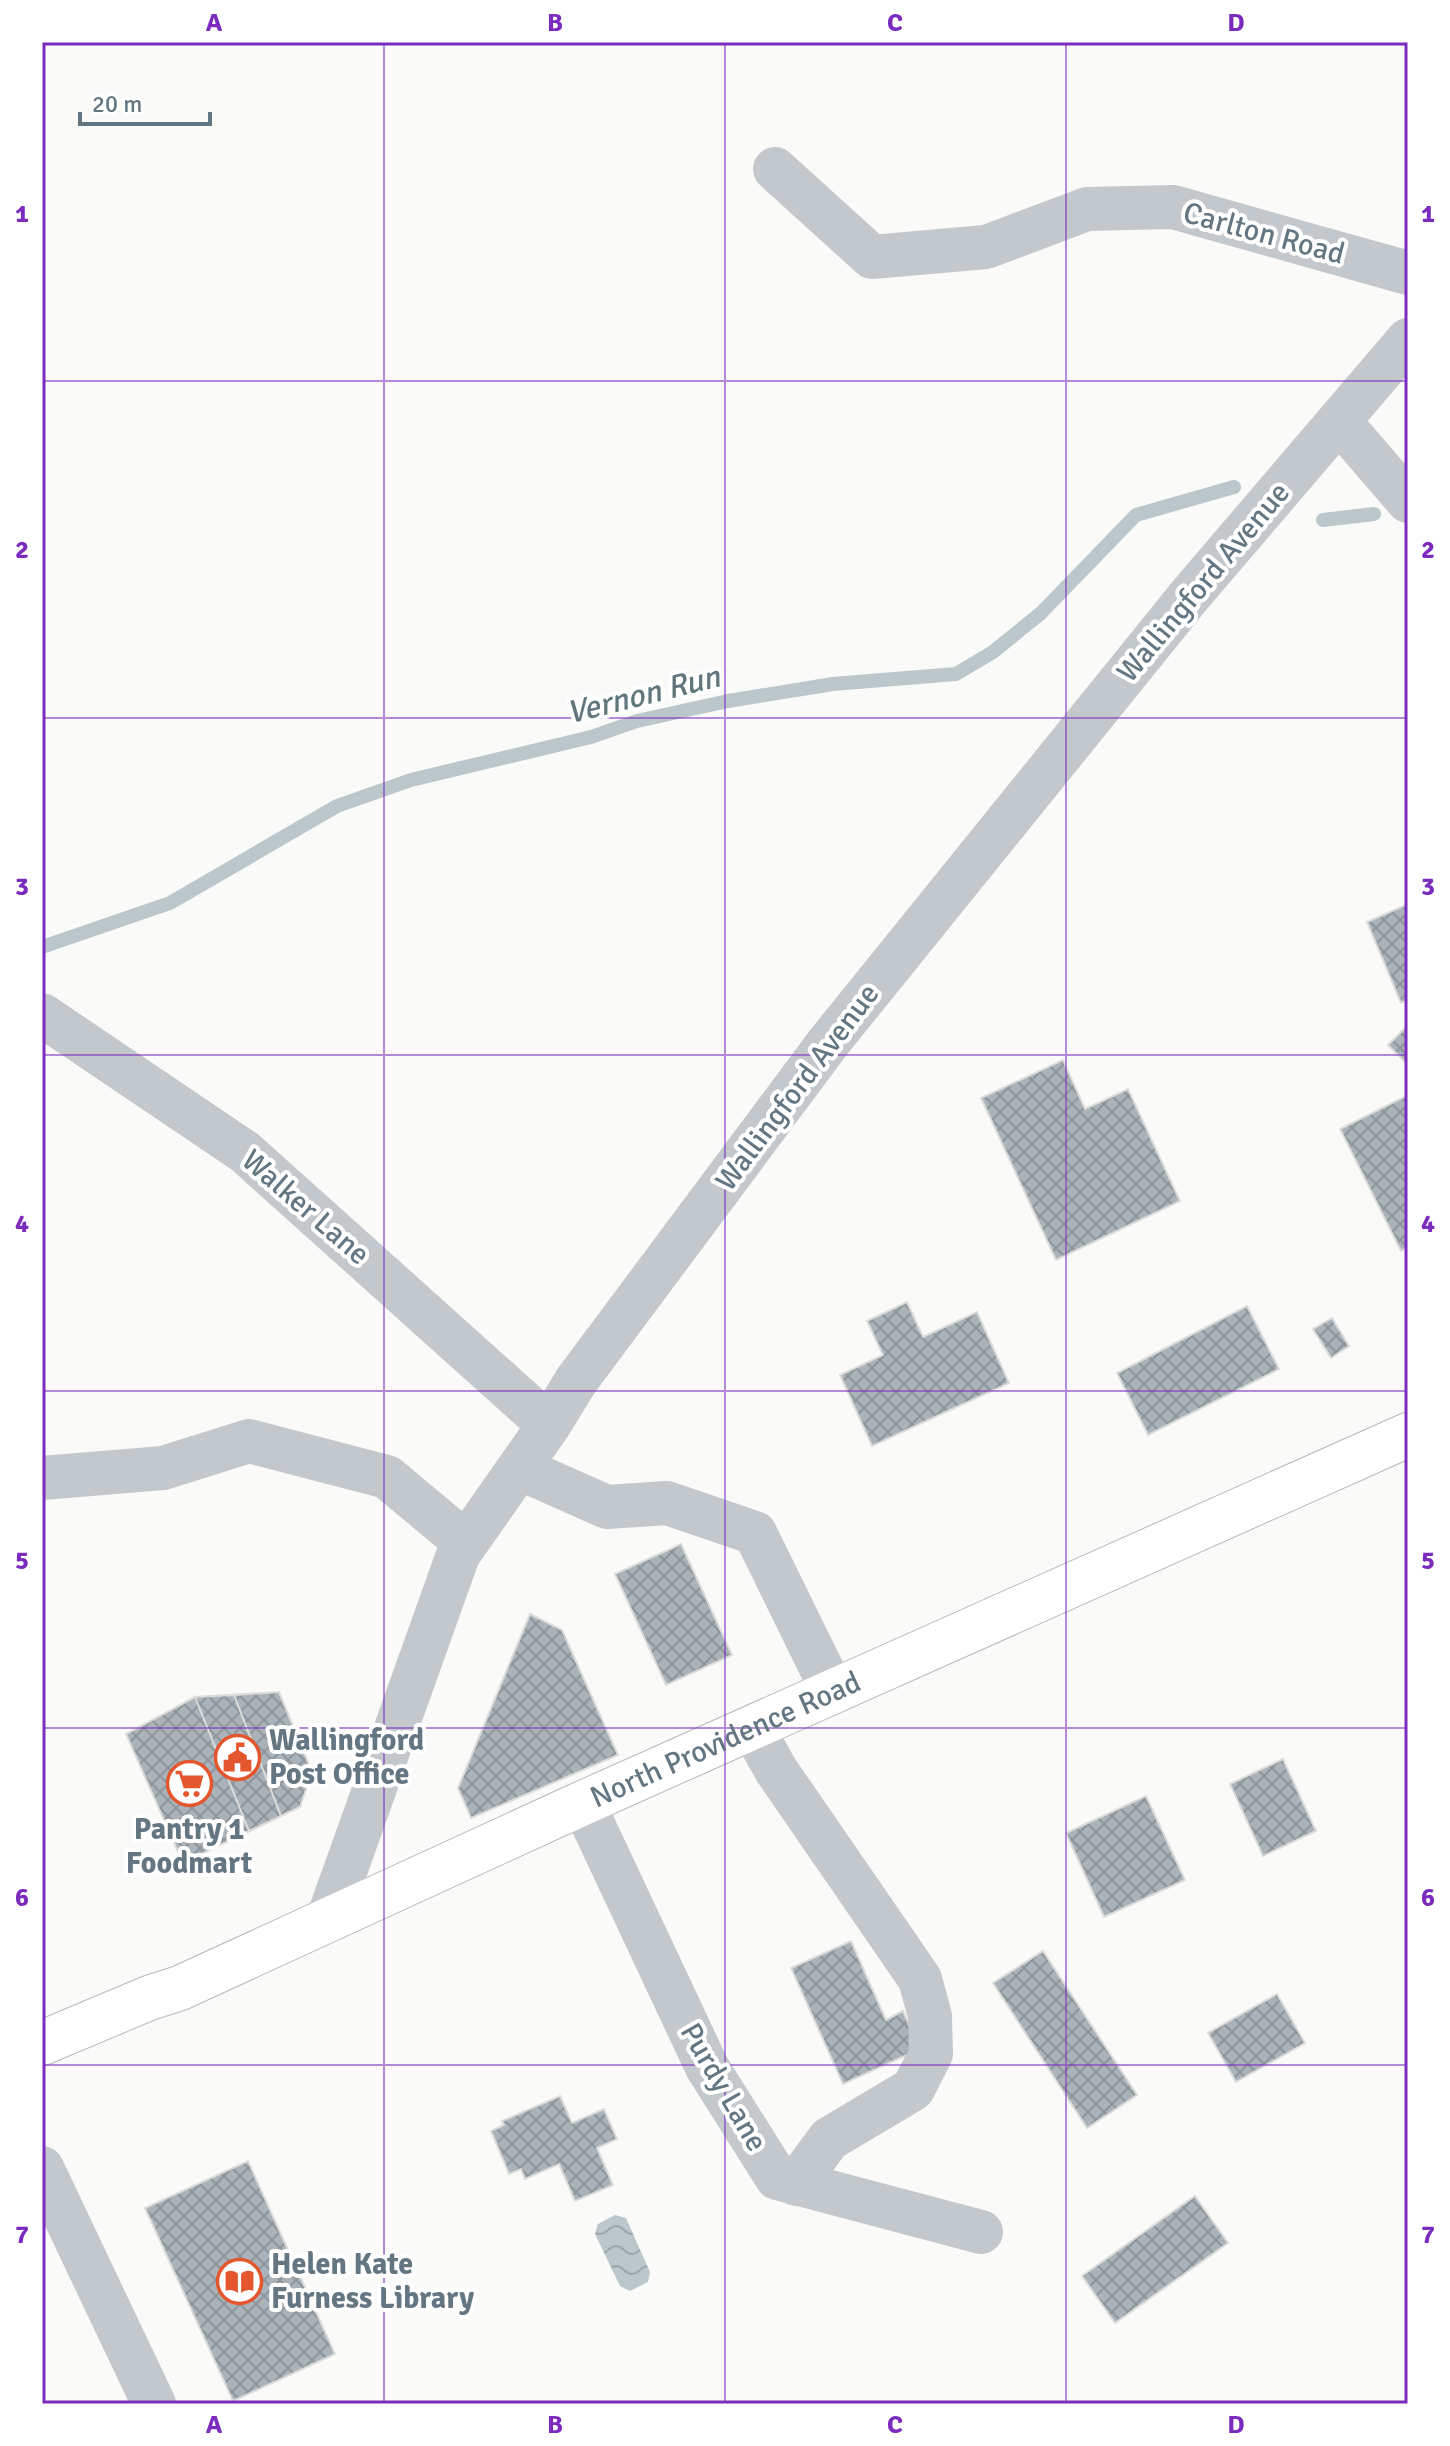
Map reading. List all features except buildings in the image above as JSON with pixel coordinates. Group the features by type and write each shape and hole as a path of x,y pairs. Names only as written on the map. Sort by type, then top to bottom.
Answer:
{"main road":[{"name":"North Providence Road","path":"42,2043 180,1988 583,1803 1408,1435"}],"street":[{"name":"Carlton Road","path":"775,169 872,257 986,247 1087,209 1173,207 1408,273"},
{"name":"Wallingford Avenue","path":"328,1919 458,1555 576,1381 828,1043 1190,595 1408,340"},
{"path":"1339,421 1408,501"},
{"name":"Walker Lane","path":"42,1015 245,1152 549,1425"},
{"path":"53,1470 163,1468 249,1441 387,1477 466,1543"},
{"path":"519,1468 607,1507 667,1503 755,1533 833,1692"},
{"path":"753,1729 776,1770 920,1979 930,2016 931,2054 913,2089 829,2139 796,2184"},
{"name":"Purdy Lane","path":"583,1803 707,2067 777,2178 981,2232"},
{"path":"42,2168 154,2404"}],"water":[{"path":"615,2215 626,2218 650,2272 648,2282 630,2291 620,2286 595,2234 598,2224"}],"waterway":[{"name":"Vernon Run","path":"42,947 170,903 337,806 411,780 591,737 637,721 728,701 833,684 956,674 993,652 1041,613 1136,515 1234,487"},
{"name":"Vernon Run","path":"1323,520 1374,514"}],"place":[{"name":"Wallingford Post Office","path":"238,1757"},
{"name":"Pantry 1 Foodmart","path":"189,1783"},
{"name":"Helen Kate Furness Library","path":"240,2281"}]}
